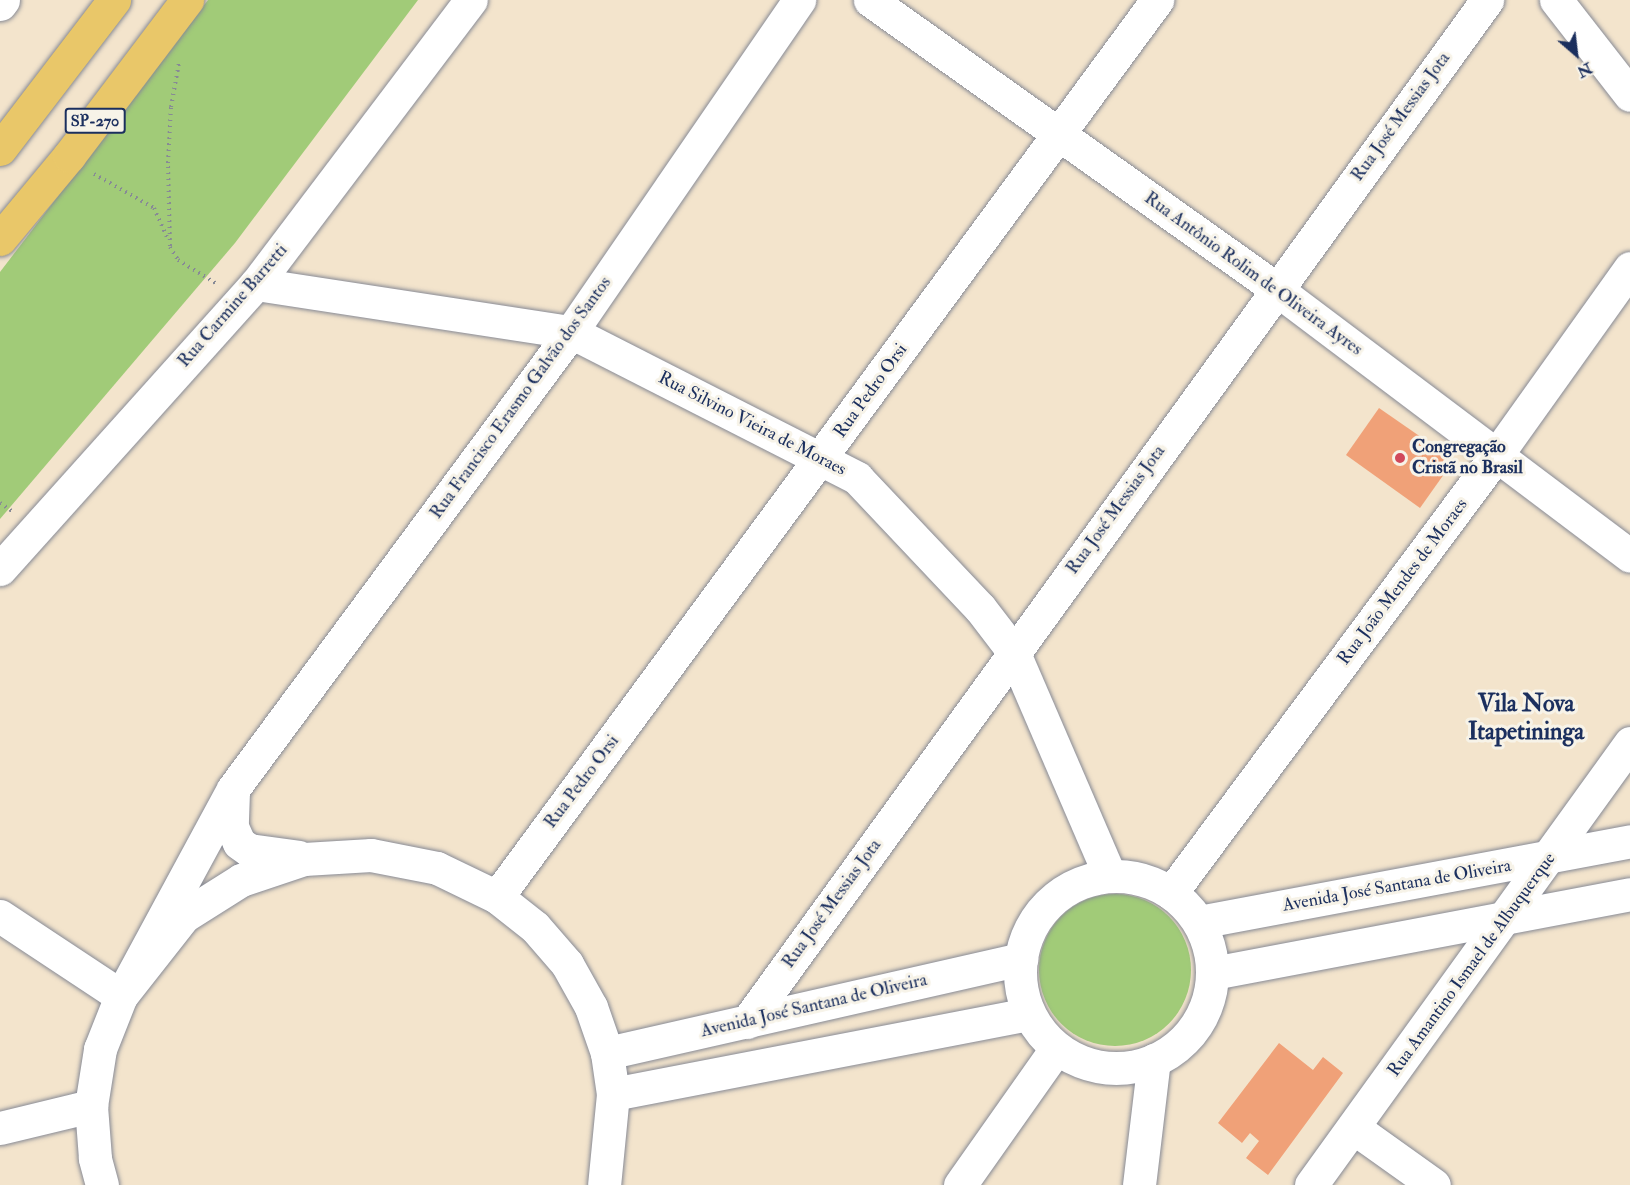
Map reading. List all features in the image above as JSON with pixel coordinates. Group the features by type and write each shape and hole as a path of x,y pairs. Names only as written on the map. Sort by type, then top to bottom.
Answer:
{"highway":[{"name":"SP-270","path":"0,149 114,0"},
{"name":"SP-270","path":"0,239 69,156 187,0"},
{"path":"0,124 60,72"}],"street":[{"path":"0,4 3,0"},
{"name":"Rua Carmine Barretti","path":"0,569 249,291 471,0"},
{"name":"Rua Francisco Erasmo Galvão dos Santos","path":"121,996 233,789 571,332 799,0"},
{"name":"Rua Antônio Rolim de Oliveira Ayres","path":"870,0 1276,289 1498,453 1630,556"},
{"name":"Rua Pedro Orsi","path":"497,897 1157,0"},
{"name":"Rua José Messias Jota","path":"747,1022 1013,651 1487,0"},
{"path":"1556,0 1630,94"},
{"name":"Rua João Mendes de Moraes","path":"1171,893 1498,453 1630,268"},
{"name":"Rua Silvino Vieira de Moraes","path":"249,291 571,332 857,478 980,608 1013,651 1109,874"},
{"name":"Rua Amantino Ismael de Albuquerque","path":"1311,1185 1354,1128 1500,920 1550,858 1630,743"},
{"path":"233,789 232,827 239,843 249,850 317,858 371,855 437,868 497,897 535,927 567,964 591,1007 607,1053 613,1094 604,1185"},
{"name":"Avenida José Santana de Oliveira","path":"1199,922 1550,858 1630,841"},
{"path":"102,1185 95,1158 91,1106 100,1049 121,996 184,916 241,880 317,858"},
{"path":"1109,874 1150,881 1171,893 1199,922 1209,947 1213,973 1209,998 1199,1022 1183,1041 1154,1060 1118,1069 1096,1067 1056,1049 1029,1014 1020,985 1021,959 1036,918 1065,891 1109,874"},
{"path":"1213,973 1630,894"},
{"path":"0,916 121,996"},
{"name":"Avenida José Santana de Oliveira","path":"607,1053 1021,959"},
{"path":"613,1094 1029,1014"},
{"path":"960,1185 1056,1049"},
{"path":"1139,1185 1154,1060"},
{"path":"0,1128 91,1106"},
{"path":"1354,1128 1434,1185"}],"path":[{"path":"170,246 169,140 181,53"},
{"path":"69,156 154,208 178,260 249,291"}],"green space":[{"path":"208,0 418,0 235,243 0,519 0,272"},
{"path":"1115,894 1144,900 1169,916 1185,941 1191,970 1185,999 1169,1024 1144,1040 1115,1046 1086,1040 1061,1024 1045,999 1039,970 1045,941 1061,916 1086,900"}],"building":[{"name":"Congregação Cristã no Brasil","path":"1379,408 1454,460 1420,508 1346,455"},
{"path":"1279,1043 1313,1070 1323,1057 1343,1073 1268,1175 1246,1158 1259,1141 1250,1133 1242,1143 1218,1123"}],"place":[{"name":"Congregação Cristã no Brasil","path":"1400,458"}],"district":[{"name":"Vila Nova Itapetininga","path":"1526,718"}]}
